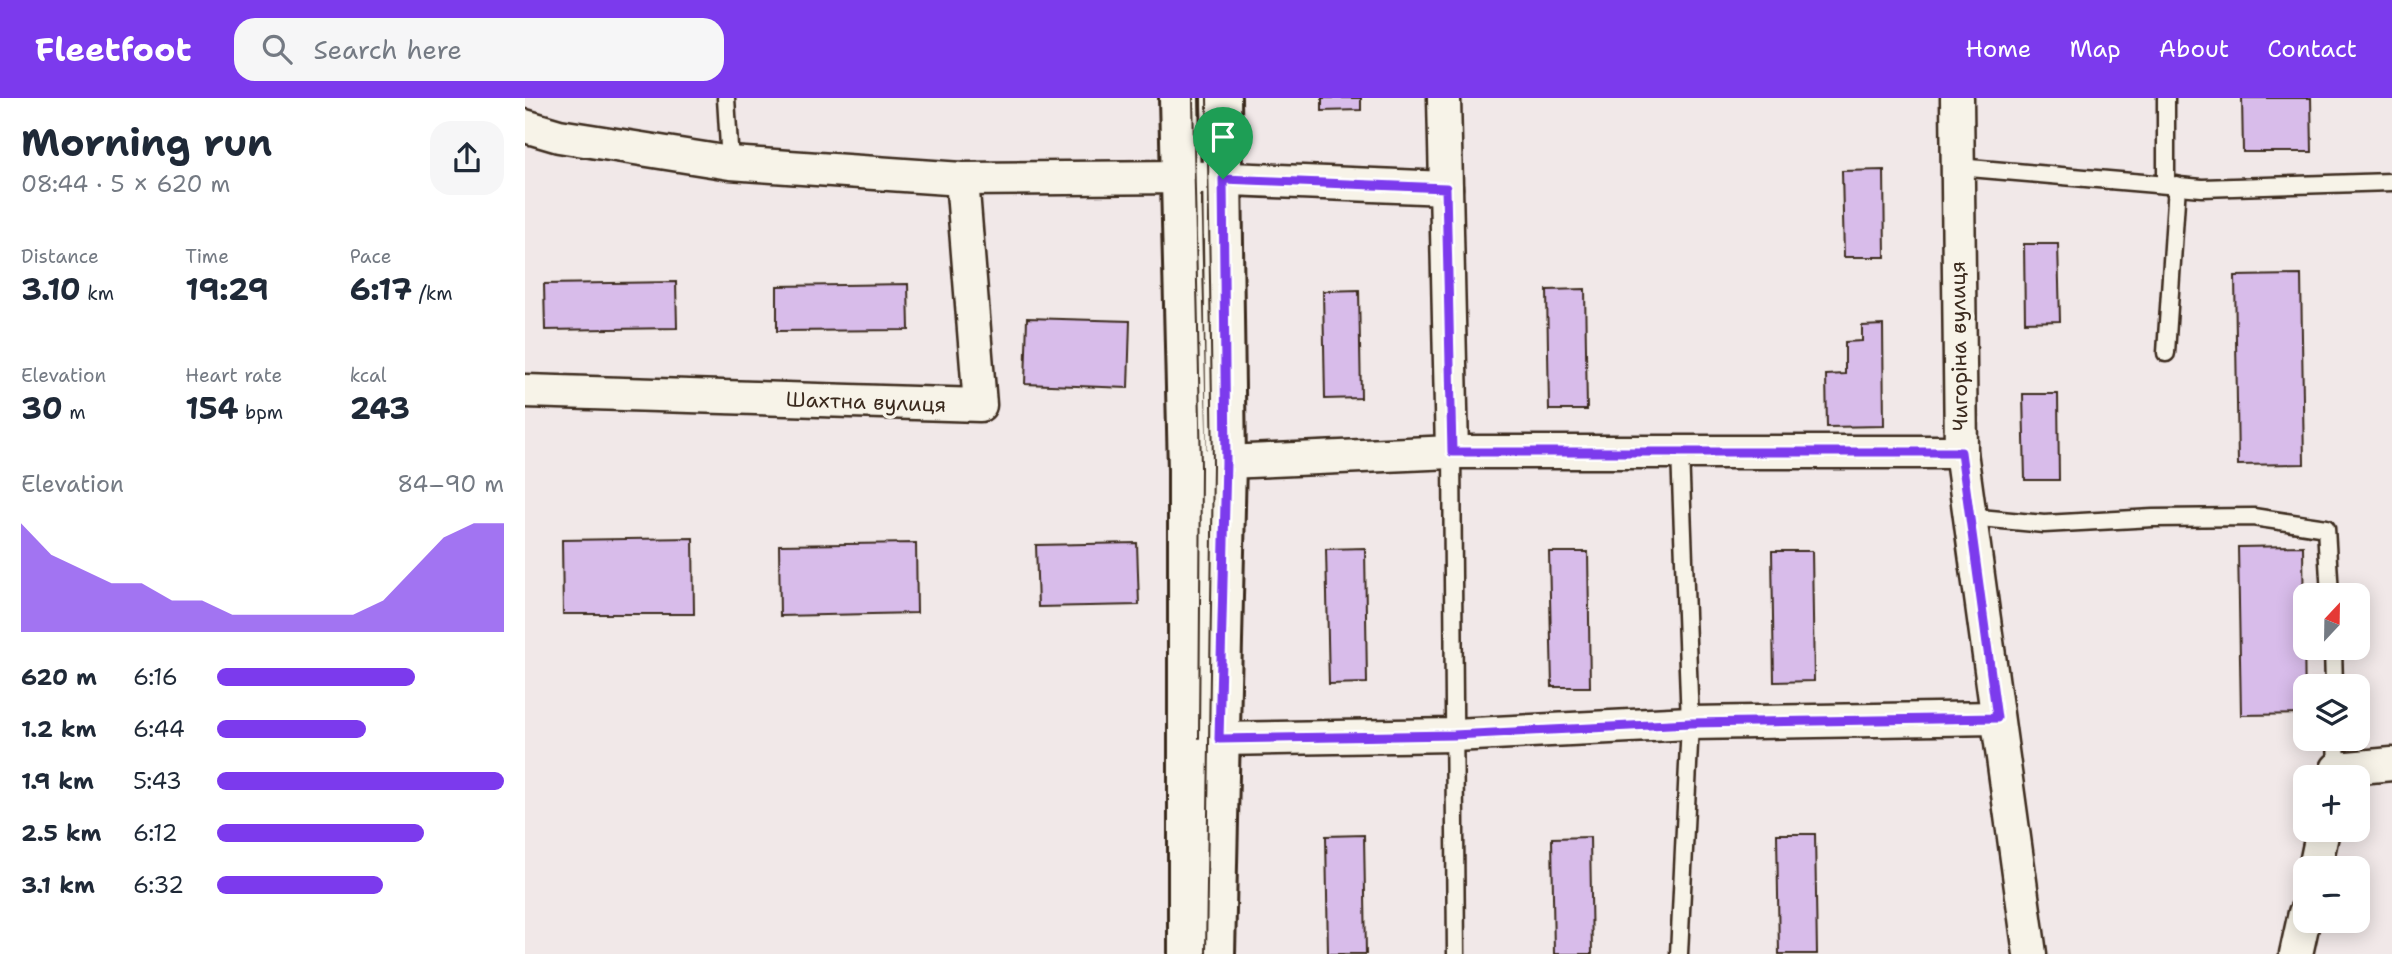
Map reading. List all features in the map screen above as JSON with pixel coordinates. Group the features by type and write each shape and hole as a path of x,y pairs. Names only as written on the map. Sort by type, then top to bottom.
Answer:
{"main road":[{"path":"1179,98 1188,470 1188,954"},
{"path":"1215,954 1226,462 1221,98"}],"street":[{"path":"1444,98 1452,452"},
{"name":"Чигоріна вулиця","path":"1957,98 1961,452 2030,954"},
{"path":"525,126 559,136 730,163 962,179 1181,177 1446,188"},
{"name":"Шахтна вулиця","path":"525,391 980,405 962,179"},
{"path":"1188,470 1226,462 1452,452 1961,452"},
{"path":"1219,739 1454,735 1690,723 1997,718"},
{"path":"2336,762 2392,764"},
{"path":"2296,954 2301,933"}],"lane":[{"path":"726,98 730,163"},
{"path":"2166,98 2172,185 2166,353"},
{"path":"1958,167 2202,188 2392,182"},
{"path":"1452,452 1456,954"},
{"path":"1679,954 1690,723 1680,452"},
{"path":"1969,517 2043,524 2154,518 2253,517 2326,528 2329,583"}],"building":[{"path":"1322,98 1361,98 1361,110 1322,111"},
{"path":"2242,98 2311,98 2312,152 2243,152"},
{"path":"1884,170 1885,257 1844,257 1842,171"},
{"path":"2024,244 2058,244 2060,321 2025,322"},
{"path":"2301,275 2304,464 2238,465 2235,276"},
{"path":"676,282 677,328 545,330 544,284"},
{"path":"908,284 909,330 777,331 777,286"},
{"path":"1585,289 1587,410 1549,410 1547,290"},
{"path":"1359,290 1361,398 1325,399 1323,291"},
{"path":"1027,318 1130,321 1128,388 1025,384"},
{"path":"1883,325 1884,426 1827,427 1826,375 1845,374 1845,342 1862,341 1862,326"},
{"path":"2023,394 2058,394 2059,480 2025,480"},
{"path":"693,538 694,614 563,614 562,540"},
{"path":"916,543 917,613 780,616 779,545"},
{"path":"1137,543 1139,605 1038,607 1036,545"},
{"path":"2303,546 2303,583 2293,583 2293,660 2304,660 2305,674 2293,674 2293,714 2241,715 2238,547"},
{"path":"1365,548 1367,683 1329,684 1326,549"},
{"path":"1772,551 1812,551 1814,681 1774,682"},
{"path":"1549,552 1588,552 1590,687 1552,687"},
{"path":"1777,834 1815,834 1817,954 1779,954"},
{"path":"1364,835 1366,954 1328,954 1326,836"},
{"path":"1590,837 1592,954 1554,954 1552,838"}],"tram line":[{"path":"1193,98 1201,468 1199,738"},
{"path":"1206,954 1213,465 1207,98"}],"route":[{"path":"1223,179 1446,188 1452,452 1961,452 1997,718 1690,723 1454,735 1219,739 1226,462 1223,179"}]}
